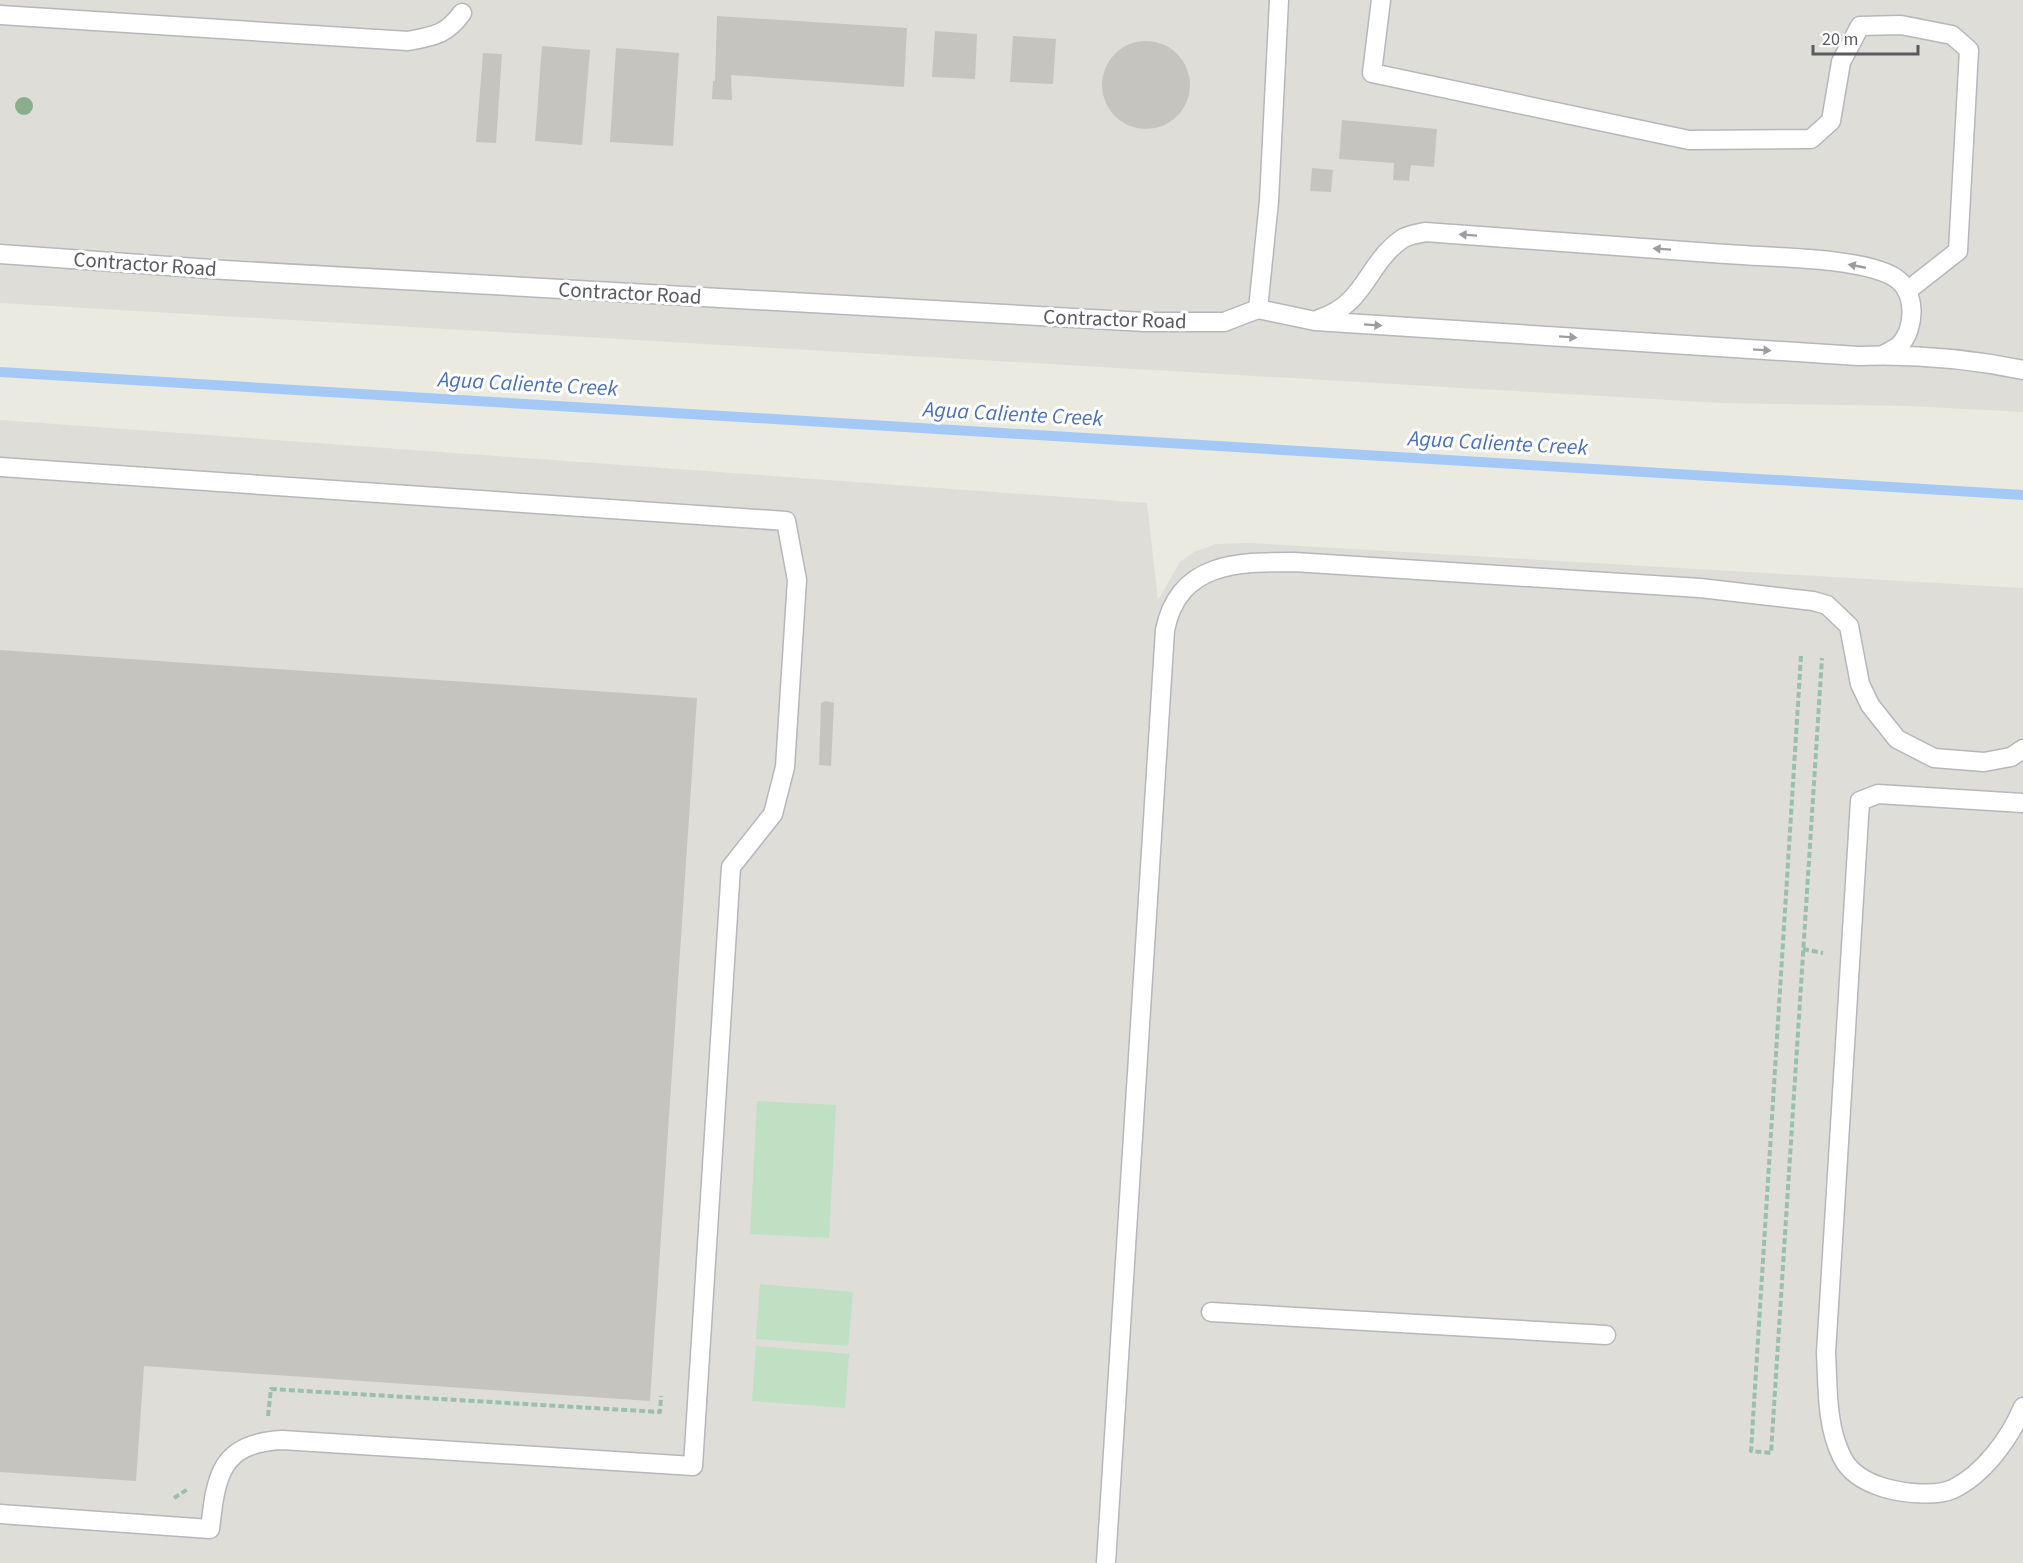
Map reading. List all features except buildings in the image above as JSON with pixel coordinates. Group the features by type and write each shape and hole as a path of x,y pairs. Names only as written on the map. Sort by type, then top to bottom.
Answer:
{"lane":[{"path":"1279,0 1269,201 1258,309 1315,321 1858,356 1883,355 1991,363 2023,370"},
{"path":"1381,0 1372,73 1689,140 1811,139 1831,122 1841,62 1860,26 1901,25 1952,35 1969,50 1958,251 1907,291"},
{"path":"0,15 408,41 432,37 451,28 462,13"},
{"path":"1315,321 1338,313 1356,297 1388,251 1404,238 1425,232 1852,265 1895,278 1907,291 1911,306 1910,326 1899,346 1883,355"},
{"name":"Contractor Road","path":"0,254 225,270 1145,322 1224,322 1258,309"},
{"path":"0,467 786,521 797,580 785,767 773,814 731,867 693,1466 282,1440 256,1442 240,1450 225,1464 218,1479 210,1529 0,1514"},
{"path":"1106,1563 1165,630 1172,607 1187,584 1199,575 1229,566 1261,562 1294,562 1700,588 1813,601 1827,606 1849,626 1860,684 1870,705 1897,739 1934,758 1984,762 2011,757 2023,749"},
{"path":"2023,803 1878,794 1860,801 1826,1353 1829,1419 1842,1459 1865,1482 1906,1494 1951,1490 1981,1469 2016,1423 2023,1407"},
{"path":"1211,1312 1606,1335"}],"path":[{"path":"1801,656 1751,1451 1771,1453 1822,658"}],"shaded area":[{"path":"0,0 2023,0 2023,412 1908,406 1721,403 0,303"},
{"path":"0,420 1147,503 1158,600 1180,562 1194,552 1216,544 1249,543 2023,588 2023,1563 0,1563"}],"green space":[{"path":"757,1101 836,1105 829,1238 750,1234"},
{"path":"760,1284 853,1292 848,1346 756,1339"},
{"path":"756,1346 849,1354 845,1408 752,1401"}],"waterway":[{"name":"Agua Caliente Creek","path":"0,372 2023,495"}]}
